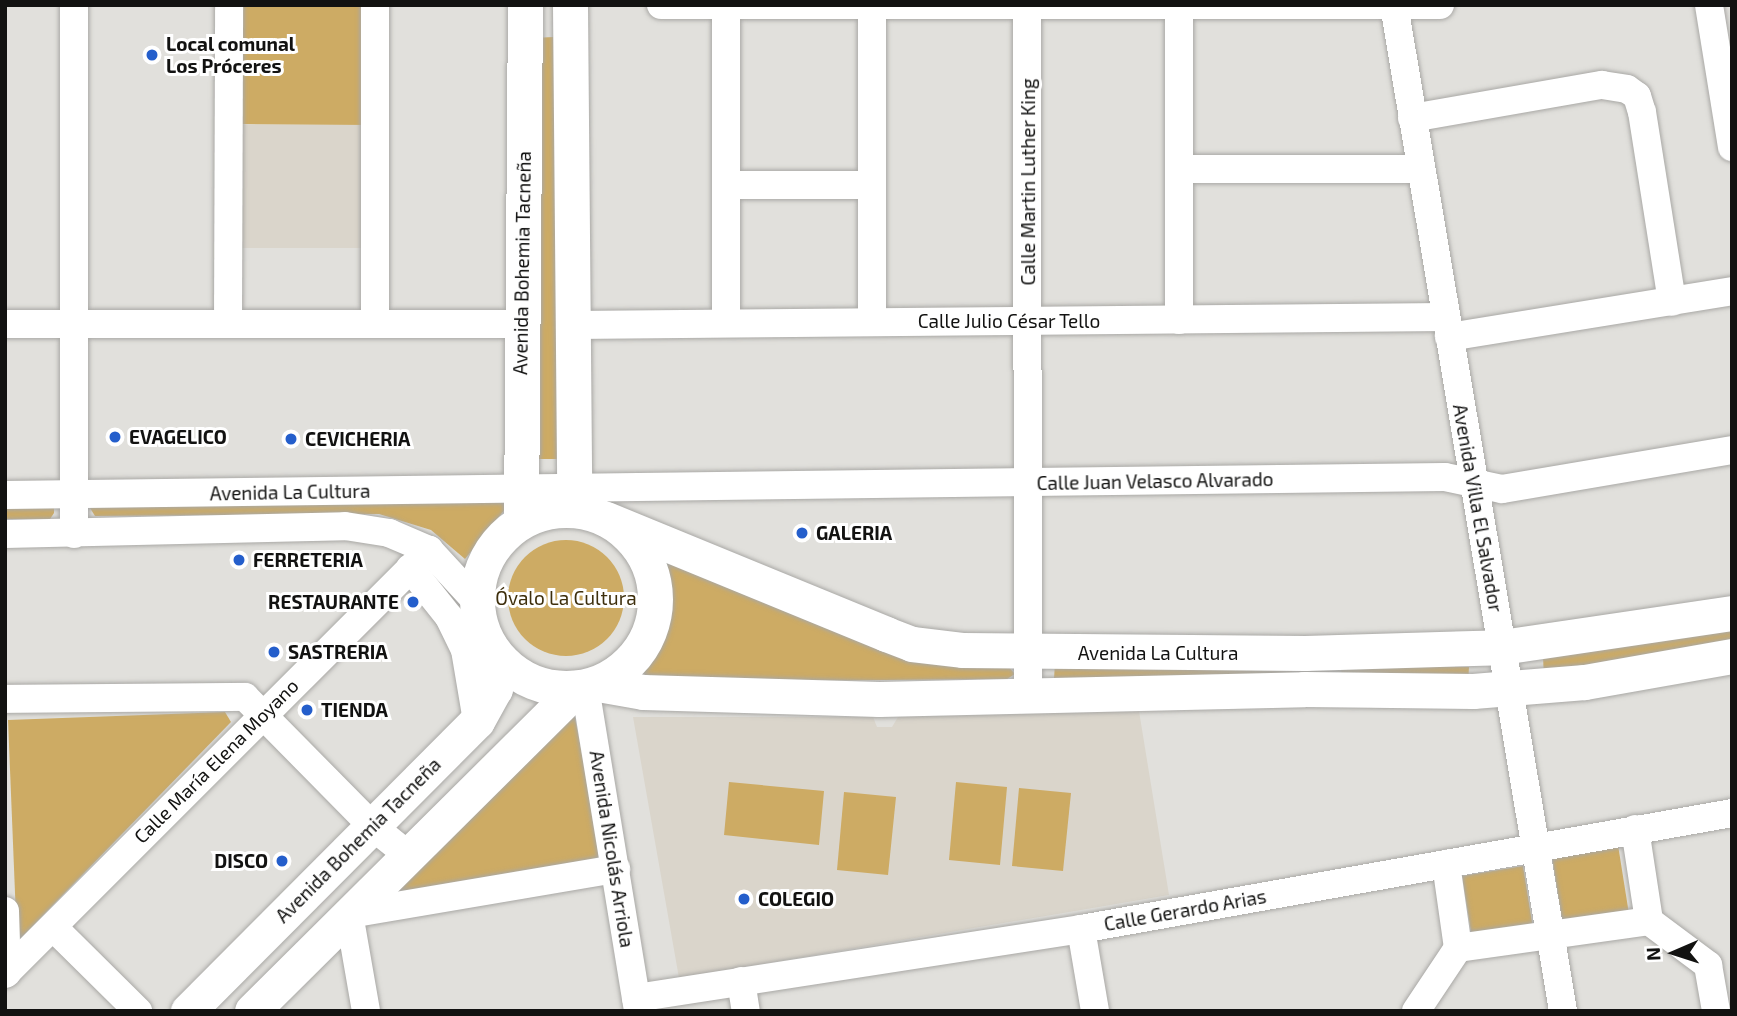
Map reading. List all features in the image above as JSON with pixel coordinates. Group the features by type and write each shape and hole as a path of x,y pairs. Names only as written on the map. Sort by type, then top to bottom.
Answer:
{"main road":[{"name":"Avenida Bohemia Tacneña","path":"520,505 525,5"},
{"path":"570,5 573,325 590,507"},
{"path":"252,1011 408,855 586,686 628,664 645,642 654,615 654,586 646,559 629,536 590,507 544,512 520,505 488,555 476,601 481,628 494,653 530,682 586,686"},
{"name":"Avenida La Cultura","path":"590,507 912,644 1028,653 1306,653 1502,647 1732,613"},
{"name":"Avenida Bohemia Tacneña","path":"188,1011 477,721 495,689 494,653"},
{"path":"1304,689 1306,653"},
{"name":"Avenida La Cultura","path":"586,686 643,692 879,699 1304,689 1509,688 1585,682 1732,656"}],"street":[{"path":"74,5 74,534"},
{"path":"229,5 229,324"},
{"path":"375,5 375,324"},
{"path":"662,5 1440,5"},
{"path":"726,5 726,321"},
{"path":"1709,5 1732,147"},
{"path":"872,6 872,321"},
{"name":"Calle Martin Luther King","path":"1027,6 1028,694"},
{"path":"1179,6 1179,320"},
{"name":"Avenida Villa El Salvador","path":"1394,7 1563,1011"},
{"path":"1412,118 1602,85 1627,89 1637,96 1642,112 1672,302"},
{"path":"1179,169 1421,169"},
{"path":"726,185 872,185"},
{"name":"Calle Julio César Tello","path":"573,325 726,321 1179,320 1448,327 1672,302 1732,290"},
{"path":"5,324 521,324"},
{"name":"Calle Juan Velasco Alvarado","path":"590,507 1028,482 1445,477 1503,489 1732,450"},
{"name":"Avenida La Cultura","path":"5,495 74,494 520,505"},
{"name":"Avenida La Cultura","path":"5,534 345,526 389,533 476,601"},
{"path":"420,559 465,650 477,721"},
{"name":"Calle María Elena Moyano","path":"6,973 263,712 420,559"},
{"name":"Avenida Nicolás Arriola","path":"586,686 637,1004"},
{"path":"5,699 242,696 263,712 372,826 408,855"},
{"name":"Calle Gerardo Arias","path":"637,1004 741,981 1081,929 1732,813"},
{"path":"1635,829 1649,921"},
{"path":"1416,1011 1458,948 1446,864"},
{"path":"366,1011 349,914 615,869"},
{"path":"5,911 6,973"},
{"path":"1458,948 1649,921 1720,963 1716,1011"},
{"path":"53,926 138,1011"},
{"path":"1081,929 1095,1011"},
{"path":"741,981 746,1011"}],"shaded area":[{"path":"240,125 362,125 366,248 242,248"},
{"path":"1139,711 1169,895 679,978 633,717 873,717 877,727 892,727 898,717"}],"green space":[{"path":"236,5 369,5 370,125 237,124"},
{"path":"554,37 558,459 535,459 532,38"},
{"path":"504,499 510,503 465,559 431,530 379,514 95,516 90,508 96,502"},
{"path":"5,503 54,507 54,513 50,519 5,519"},
{"name":"Óvalo La Cultura","path":"566,540 588,545 607,557 619,576 624,598 619,620 607,639 588,651 566,656 544,651 525,639 513,620 508,598 513,576 525,557 544,545"},
{"path":"663,556 1006,664 1015,674 1007,679 639,682 670,620"},
{"path":"1732,627 1732,648 1544,678 1543,657"},
{"path":"1055,662 1292,664 1291,682 1054,679"},
{"path":"1342,665 1469,667 1468,684 1340,683"},
{"path":"225,712 231,722 17,942 8,720"},
{"path":"574,713 601,851 596,866 376,898"},
{"path":"729,782 824,791 819,845 724,835"},
{"path":"956,782 1007,787 1000,865 949,860"},
{"path":"1019,788 1071,793 1063,871 1012,866"},
{"path":"844,792 896,797 888,875 837,870"},
{"path":"1618,845 1629,914 1563,926 1552,856"},
{"path":"1523,866 1533,928 1472,938 1462,876"}],"place":[{"name":"Local comunal Los Próceres","path":"152,55"},
{"name":"EVAGELICO","path":"115,437"},
{"name":"CEVICHERIA","path":"291,439"},
{"name":"GALERIA","path":"802,533"},
{"name":"FERRETERIA","path":"239,560"},
{"name":"RESTAURANTE","path":"413,602"},
{"name":"SASTRERIA","path":"274,652"},
{"name":"TIENDA","path":"307,710"},
{"name":"DISCO","path":"282,861"},
{"name":"COLEGIO","path":"744,899"}]}
